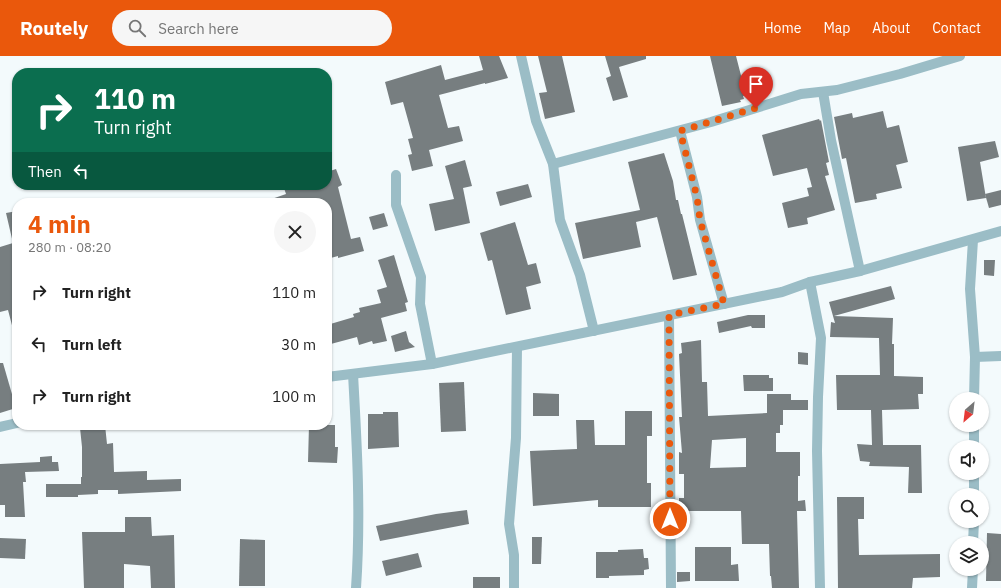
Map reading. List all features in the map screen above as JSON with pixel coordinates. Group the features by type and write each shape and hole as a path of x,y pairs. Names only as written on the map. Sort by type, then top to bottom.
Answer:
{"street":[{"path":"521,56 536,121 553,164 560,220 580,275 594,331"},
{"path":"553,164 680,131 801,94 823,92 874,81 960,56"},
{"path":"823,92 831,140 860,271"},
{"path":"680,131 697,197 700,220 724,304"},
{"path":"396,175 396,205 421,277 420,304 432,364"},
{"path":"332,376 432,364 782,292 810,282 860,271 1001,231"},
{"path":"973,240 970,289 975,357 974,392"},
{"path":"810,282 821,338 817,451 820,588"},
{"path":"669,315 671,588"},
{"path":"514,588 514,554 509,524 516,438 517,347"},
{"path":"975,357 1001,356"},
{"path":"353,374 358,460 359,531 356,588"},
{"path":"0,427 12,424"},
{"path":"972,588 973,576"}],"building":[{"path":"479,56 499,56 508,78 439,95 448,128 459,126 463,141 429,150 433,166 412,171 408,155 412,154 408,139 413,138 403,102 391,105 385,82 441,65 445,80 483,70"},
{"path":"538,56 562,56 575,112 545,119 539,93 547,92"},
{"path":"605,56 646,56 646,59 619,67 628,97 613,101 606,78 611,76"},
{"path":"710,56 736,56 746,95 743,96 744,99 740,100 741,102 722,106"},
{"path":"883,111 887,128 899,125 908,162 896,165 902,188 876,194 877,199 855,203 846,158 842,159 834,117 852,113 853,118"},
{"path":"819,119 820,121 821,120 829,162 826,163 829,175 825,176 835,210 807,218 808,224 788,228 782,203 809,196 807,188 812,187 807,168 773,176 762,135"},
{"path":"995,141 999,157 980,162 986,198 967,201 958,147"},
{"path":"664,153 673,181 676,200 678,200 682,214 697,275 673,280 657,217 636,222 641,247 583,259 575,223 640,210 628,162"},
{"path":"465,160 472,186 463,188 470,223 435,231 429,204 454,199 445,166"},
{"path":"336,169 342,185 338,187 351,239 360,237 364,251 338,258 338,256 332,258 332,198 274,198 286,194 285,190 332,190 332,170"},
{"path":"528,184 532,197 500,206 496,192"},
{"path":"1001,190 1001,205 989,208 985,194"},
{"path":"12,212 12,239 6,213"},
{"path":"384,213 388,226 373,230 369,217"},
{"path":"515,222 528,265 536,263 541,283 526,287 531,309 506,315 492,260 488,261 480,233"},
{"path":"12,243 12,325 8,310 0,312 0,247"},
{"path":"394,255 408,302 405,303 407,311 381,318 387,341 373,344 372,341 359,345 357,337 332,344 332,324 354,317 353,314 360,312 359,308 381,303 377,290 387,287 378,260"},
{"path":"984,260 995,260 994,276 984,275"},
{"path":"891,286 895,299 834,316 893,318 892,344 894,344 894,376 923,377 923,394 918,394 919,409 882,410 883,445 921,445 922,493 908,493 909,467 869,466 870,462 860,461 857,444 872,445 871,410 837,410 836,375 880,375 879,338 830,337 831,322 835,323 829,302"},
{"path":"748,315 765,315 765,328 752,328 751,326 719,333 717,322"},
{"path":"406,331 409,342 415,347 395,352 391,336"},
{"path":"701,340 702,382 707,382 708,416 767,413 767,394 791,394 791,400 808,400 808,410 783,410 783,425 780,425 780,433 776,433 776,452 800,452 798,501 805,500 806,511 797,511 799,588 772,588 769,544 742,544 741,511 679,511 679,498 684,498 684,474 679,474 679,452 682,453 679,417 682,417 679,354 682,353 681,343","holes":["746,438 746,467 710,468 712,440"]},
{"path":"798,352 808,353 808,365 798,364"},
{"path":"0,363 3,363 12,394 12,409 0,413"},
{"path":"743,375 769,375 769,378 773,378 773,391 744,391"},
{"path":"464,382 466,431 441,432 439,383"},
{"path":"533,393 559,394 559,416 533,416"},
{"path":"625,411 652,411 652,436 647,436 647,483 651,483 651,507 598,507 598,500 533,506 530,451 577,449 576,420 594,420 595,445 625,445"},
{"path":"383,412 398,412 399,447 368,449 368,414 383,414"},
{"path":"332,425 335,425 335,447 338,447 337,463 308,462 309,430 332,430"},
{"path":"80,430 106,430 107,444 113,443 114,472 147,471 147,480 181,479 181,491 118,494 118,490 98,490 98,494 78,495 78,497 46,497 46,484 81,484 82,447"},
{"path":"52,456 52,462 58,462 59,471 25,472 26,482 23,482 25,517 5,517 5,505 0,505 0,464 40,462 40,457"},
{"path":"837,497 864,497 864,519 858,519 859,555 940,554 940,577 913,578 912,588 838,588"},
{"path":"467,510 469,524 380,541 376,526 436,514"},
{"path":"125,517 151,517 152,536 174,535 175,588 151,588 150,566 124,564 124,588 84,588 82,532 125,532"},
{"path":"987,533 1001,534 1001,581 986,581 986,576 989,576 989,536 987,536"},
{"path":"532,537 542,537 541,564 532,564"},
{"path":"0,538 26,539 25,559 0,558"},
{"path":"240,539 265,540 265,586 239,586"},
{"path":"695,547 731,547 731,565 738,564 739,581 695,581"},
{"path":"643,549 644,558 648,558 649,569 644,570 644,575 596,578 596,552 618,552 618,550"},
{"path":"418,553 422,567 386,576 382,561"},
{"path":"677,572 690,572 690,581 677,582"},
{"path":"473,577 500,577 500,588 473,588"}],"route":[{"path":"670,519 669,315 724,304 700,220 697,197 680,131 756,108"}]}
